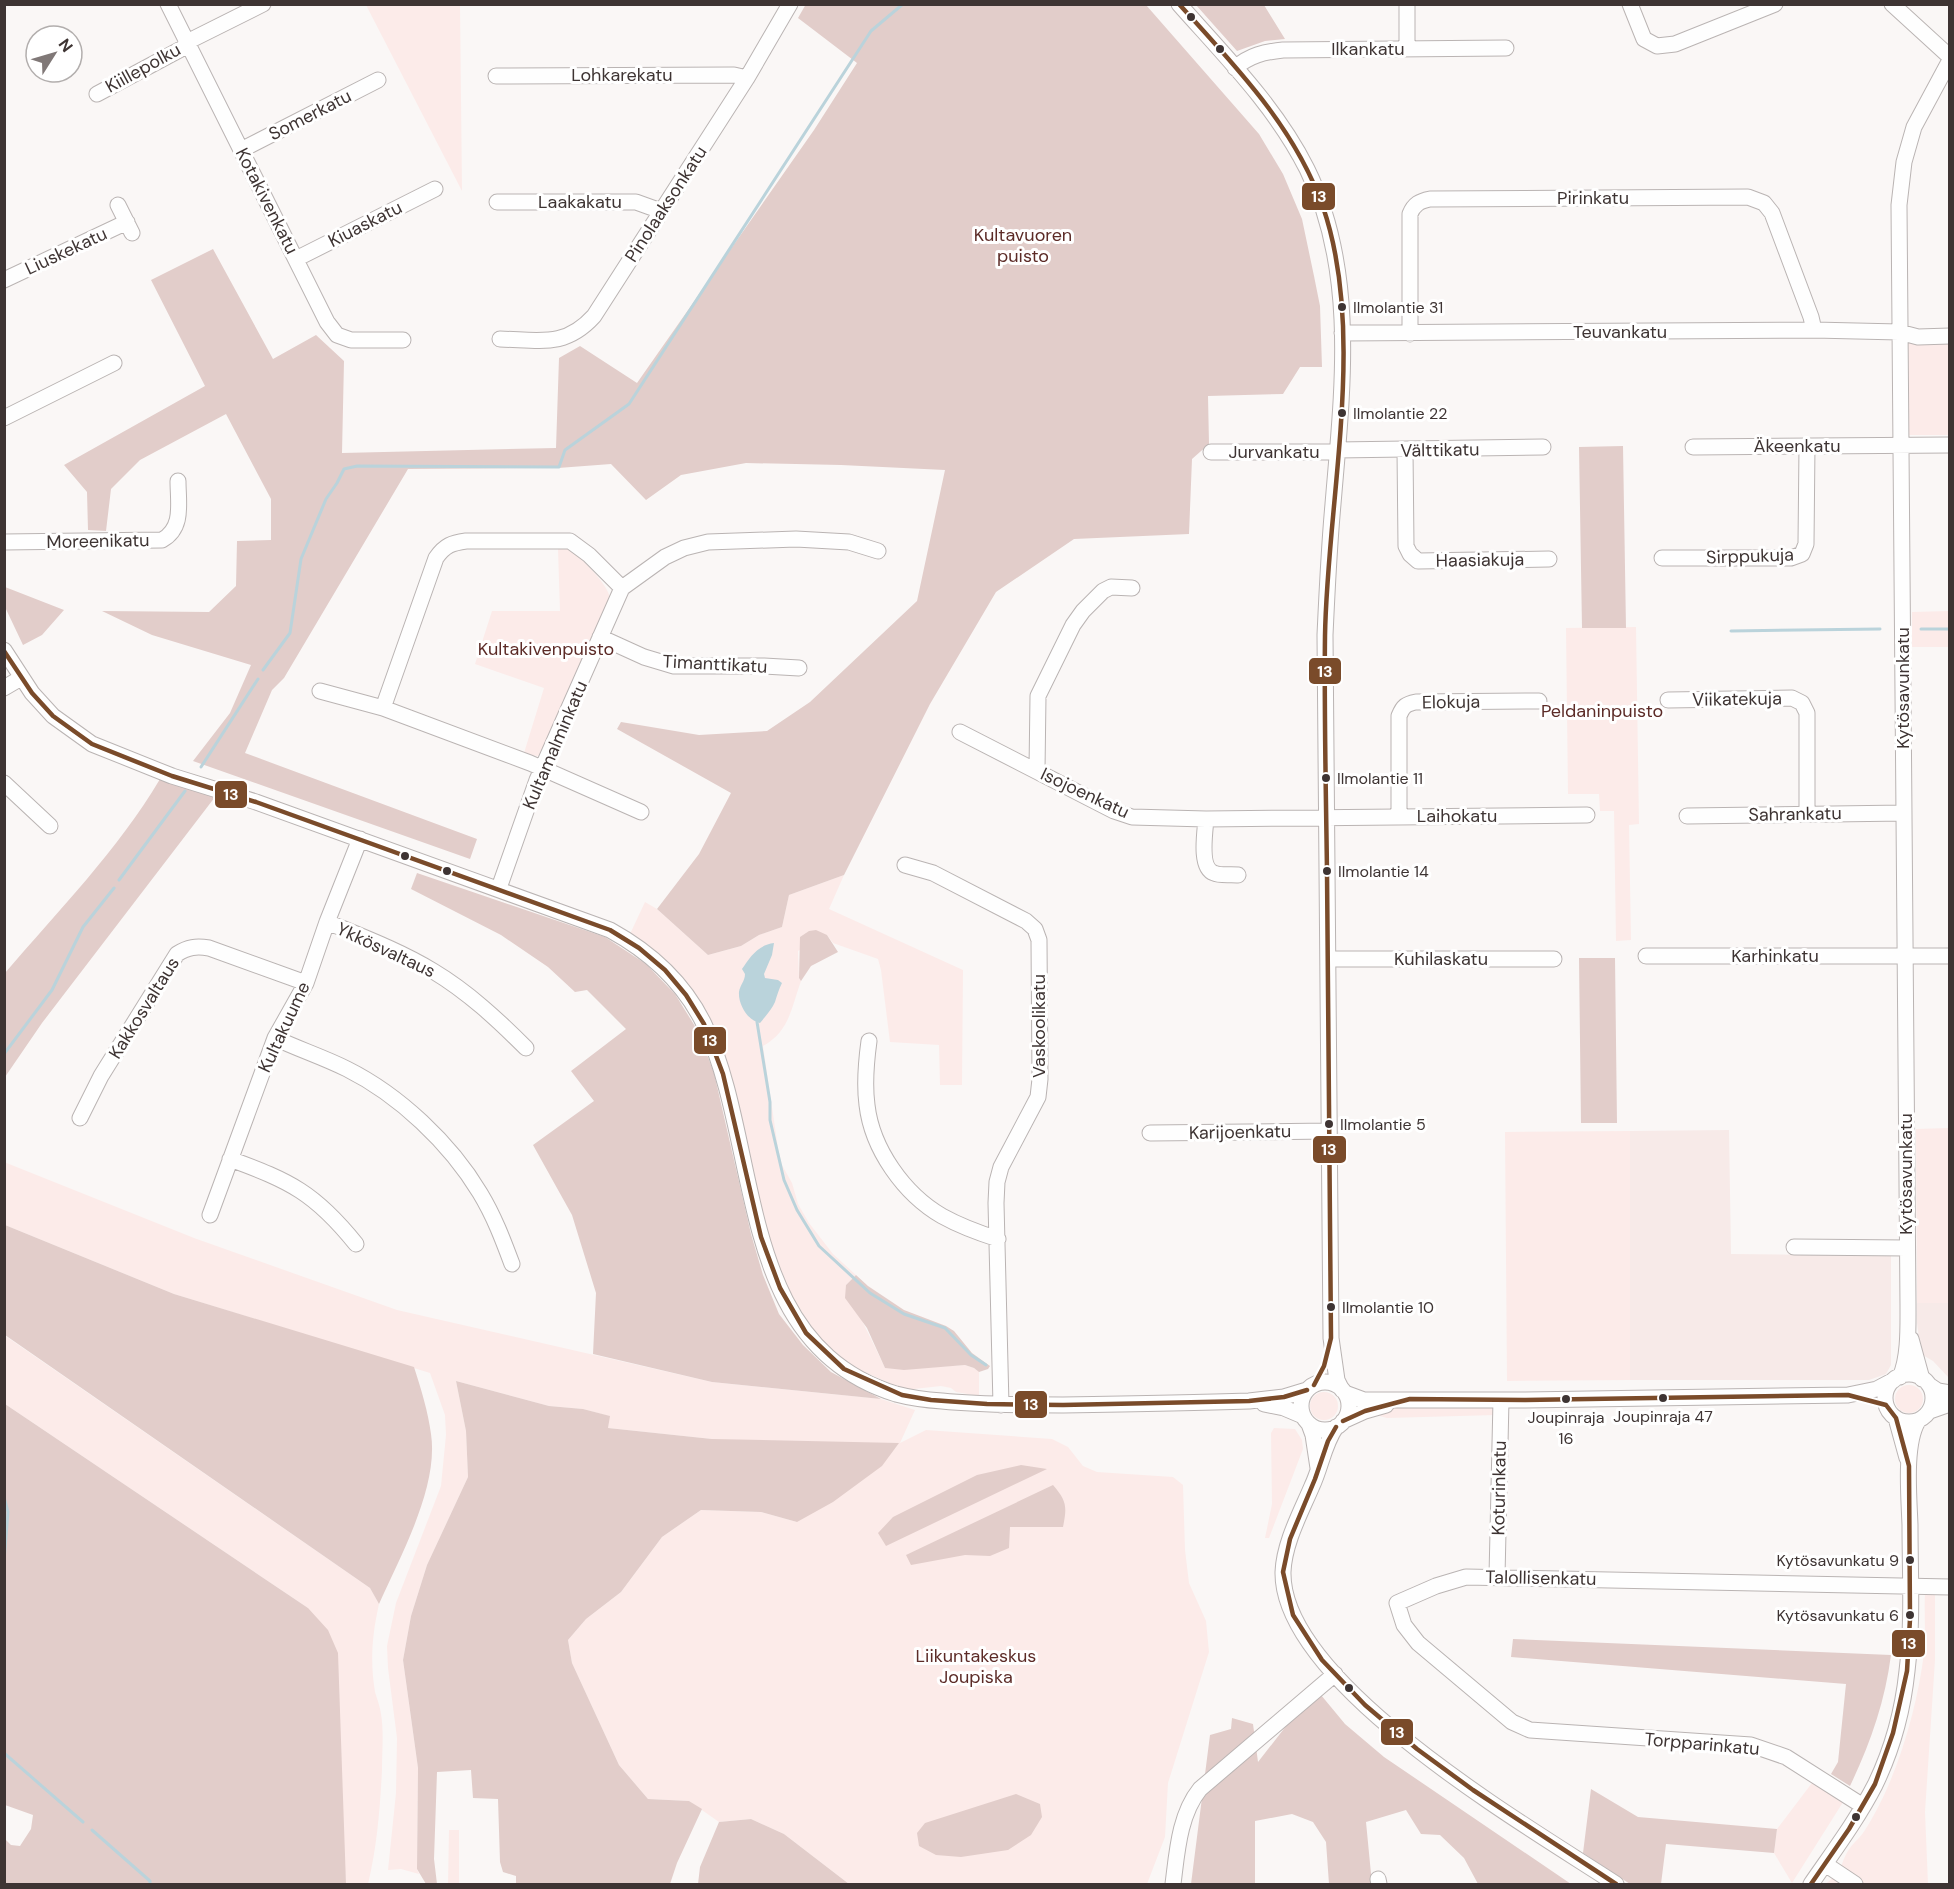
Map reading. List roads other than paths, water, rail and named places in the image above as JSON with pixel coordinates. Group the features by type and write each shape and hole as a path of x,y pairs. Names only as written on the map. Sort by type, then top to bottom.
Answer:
{"street":[{"name":"Kotakivenkatu","path":"168,4 327,322 338,335 351,340 403,340"},
{"name":"Kiillepolku","path":"98,94 183,48 187,42 263,4"},
{"name":"Pinolaaksonkatu","path":"500,339 556,340 583,329 594,316 747,78 790,4"},
{"path":"1179,4 1260,98 1286,133 1307,170 1333,247 1340,291 1342,333 1337,451 1328,562 1326,635 1329,1131 1331,1338 1337,1380 1348,1407 1340,1424 1330,1435 1286,1552 1283,1573 1288,1600 1295,1621 1308,1641 1335,1674 1386,1724 1444,1770 1616,1884"},
{"path":"1407,4 1407,49"},
{"path":"1630,4 1644,39 1657,46 1675,44 1769,6"},
{"path":"1892,4 1950,59"},
{"name":"Ilkankatu","path":"1235,68 1248,58 1263,52 1283,50 1506,48"},
{"name":"Kytösavunkatu","path":"1897,1378 1904,1369 1908,1327 1899,205 1904,162 1914,127 1950,59"},
{"name":"Lohkarekatu","path":"496,76 734,75 747,78"},
{"name":"Somerkatu","path":"241,150 378,80"},
{"name":"Kiuaskatu","path":"296,260 435,189"},
{"name":"Pirinkatu","path":"1410,333 1410,214 1413,207 1420,201 1454,199 1748,197 1764,203 1772,213 1814,330"},
{"name":"Laakakatu","path":"497,202 636,202 661,211"},
{"name":"Liuskekatu","path":"4,280 129,228 118,205"},
{"name":"Teuvankatu","path":"1342,333 1814,330 1899,333 1918,337 1950,336"},
{"path":"4,418 114,363"},
{"name":"Äkeenkatu","path":"1693,447 1950,445"},
{"name":"Sirppukuja","path":"1662,558 1791,558 1802,554 1806,544 1807,446"},
{"name":"Välttikatu","path":"1337,451 1543,447"},
{"name":"Haasiakuja","path":"1405,450 1406,546 1410,554 1418,561 1549,559"},
{"name":"Jurvankatu","path":"1211,452 1337,451"},
{"name":"Moreenikatu","path":"4,542 162,540 176,529 178,481"},
{"name":"Kultamalminkatu","path":"499,888 543,768 622,588 664,557 684,548 708,542 796,539 849,542 878,550"},
{"path":"383,708 436,558 442,549 450,544 466,541 570,541 589,555 622,588"},
{"path":"1037,771 1038,696 1073,625 1103,591 1111,587 1132,588"},
{"name":"Timanttikatu","path":"600,637 644,657 674,666 799,668"},
{"path":"4,650 21,678 53,716 92,744 172,776 256,802 610,930 654,959 688,997 716,1053 759,1230 781,1295 795,1319 814,1343 839,1364 866,1381 895,1394 928,1400 984,1405 1249,1401 1284,1397 1310,1387 1329,1383 1343,1392 1364,1400 1848,1395 1877,1389 1907,1375 1926,1382 1938,1390 1950,1393"},
{"path":"4,688 21,678"},
{"path":"320,691 383,708 543,768 641,812"},
{"name":"Viikatekuja","path":"1668,700 1792,698 1802,703 1807,712 1807,814"},
{"name":"Elokuja","path":"1399,816 1399,716 1402,708 1416,702 1539,701"},
{"name":"Isojoenkatu","path":"960,732 1114,811 1132,817 1206,819 1327,816"},
{"path":"4,783 51,826"},
{"name":"Sahrankatu","path":"1687,816 1904,813"},
{"name":"Laihokatu","path":"1327,816 1587,814"},
{"path":"1206,819 1204,860 1206,867 1213,873 1238,875"},
{"name":"Kultakuume","path":"210,1215 275,1038 306,983 360,839"},
{"name":"Vaskoolikatu","path":"905,865 933,873 1026,921 1035,929 1039,940 1040,1079 1038,1097 1001,1167 997,1182 1001,1405"},
{"name":"Ykkösvaltaus","path":"327,922 391,949 435,972 485,1009 526,1048"},
{"name":"Kakkosvaltaus","path":"80,1118 101,1076 177,954 186,948 197,946 209,948 306,983"},
{"name":"Karhinkatu","path":"1646,956 1950,956"},
{"name":"Kuhilaskatu","path":"1328,959 1554,959"},
{"path":"275,1038 348,1069 420,1120 439,1140 479,1192 496,1223 512,1264"},
{"path":"869,1041 865,1074 867,1107 873,1130 884,1155 903,1181 941,1216 998,1239"},
{"name":"Karijoenkatu","path":"1150,1133 1329,1131"},
{"path":"230,1159 271,1174 300,1190 335,1217 356,1244"},
{"path":"1794,1247 1907,1248"},
{"name":"Kytösavunkatu","path":"1908,1327 1926,1382"},
{"path":"1318,1472 1313,1435 1301,1402 1324,1366 1331,1338"},
{"path":"1886,1405 1887,1391 1897,1378"},
{"path":"1926,1382 1933,1398 1930,1411"},
{"path":"1848,1395 1886,1405 1896,1418 1909,1466"},
{"path":"1249,1401 1284,1408 1322,1430 1365,1411 1410,1400"},
{"name":"Koturinkatu","path":"1497,1576 1501,1400"},
{"path":"1811,1884 1863,1806 1887,1755 1907,1671 1911,1586 1909,1466 1913,1428 1917,1421 1930,1411 1950,1404"},
{"path":"1896,1418 1910,1422 1917,1421"},
{"name":"Talollisenkatu","path":"1563,1733 1530,1730 1512,1722 1418,1643 1404,1625 1397,1603 1436,1586 1466,1577 1497,1576 1950,1587"},
{"path":"1173,1884 1184,1819 1193,1797 1335,1674"},
{"name":"Torpparinkatu","path":"1563,1733 1751,1745 1786,1757 1863,1806"},
{"path":"1825,1864 1855,1884"}],"water":[{"path":"774,943 764,974 765,978 782,983 774,1005 760,1023 748,1015 740,1002 739,992 745,974 742,969 759,949"}],"waterway":[{"path":"263,670 290,633 301,559 326,499 344,469 357,466 559,467 565,450 629,404 871,31 903,4"},
{"path":"1731,631 1880,629"},
{"path":"1921,629 1950,629"},
{"path":"201,767 258,679"},
{"path":"119,880 185,791"},
{"path":"4,1054 52,990 83,927 114,888"},
{"path":"757,1022 770,1102 770,1120 784,1180 797,1210 819,1246 870,1293 904,1314 945,1328 971,1355 986,1365"},
{"path":"4,1497 8,1512 4,1561"},
{"path":"4,1753 83,1822"},
{"path":"92,1830 150,1881 150,1884"}],"place":[{"name":"Ilmolantie 31","path":"1342,307"},
{"name":"Ilmolantie 22","path":"1342,413"},
{"name":"Ilmolantie 11","path":"1326,778"},
{"name":"Ilmolantie 14","path":"1327,871"},
{"name":"Ilmolantie 5","path":"1329,1124"},
{"name":"Ilmolantie 10","path":"1331,1307"},
{"name":"Joupinraja 47","path":"1663,1398"},
{"name":"Joupinraja 16","path":"1566,1399"},
{"name":"Kytösavunkatu 9","path":"1910,1560"},
{"name":"Kytösavunkatu 6","path":"1910,1615"}],"park label":[{"name":"Kultavuoren puisto","path":"1023,245"},
{"name":"Kultakivenpuisto","path":"546,649"},
{"name":"Peldaninpuisto","path":"1602,711"},
{"name":"Liikuntakeskus Joupiska","path":"976,1666"}]}
